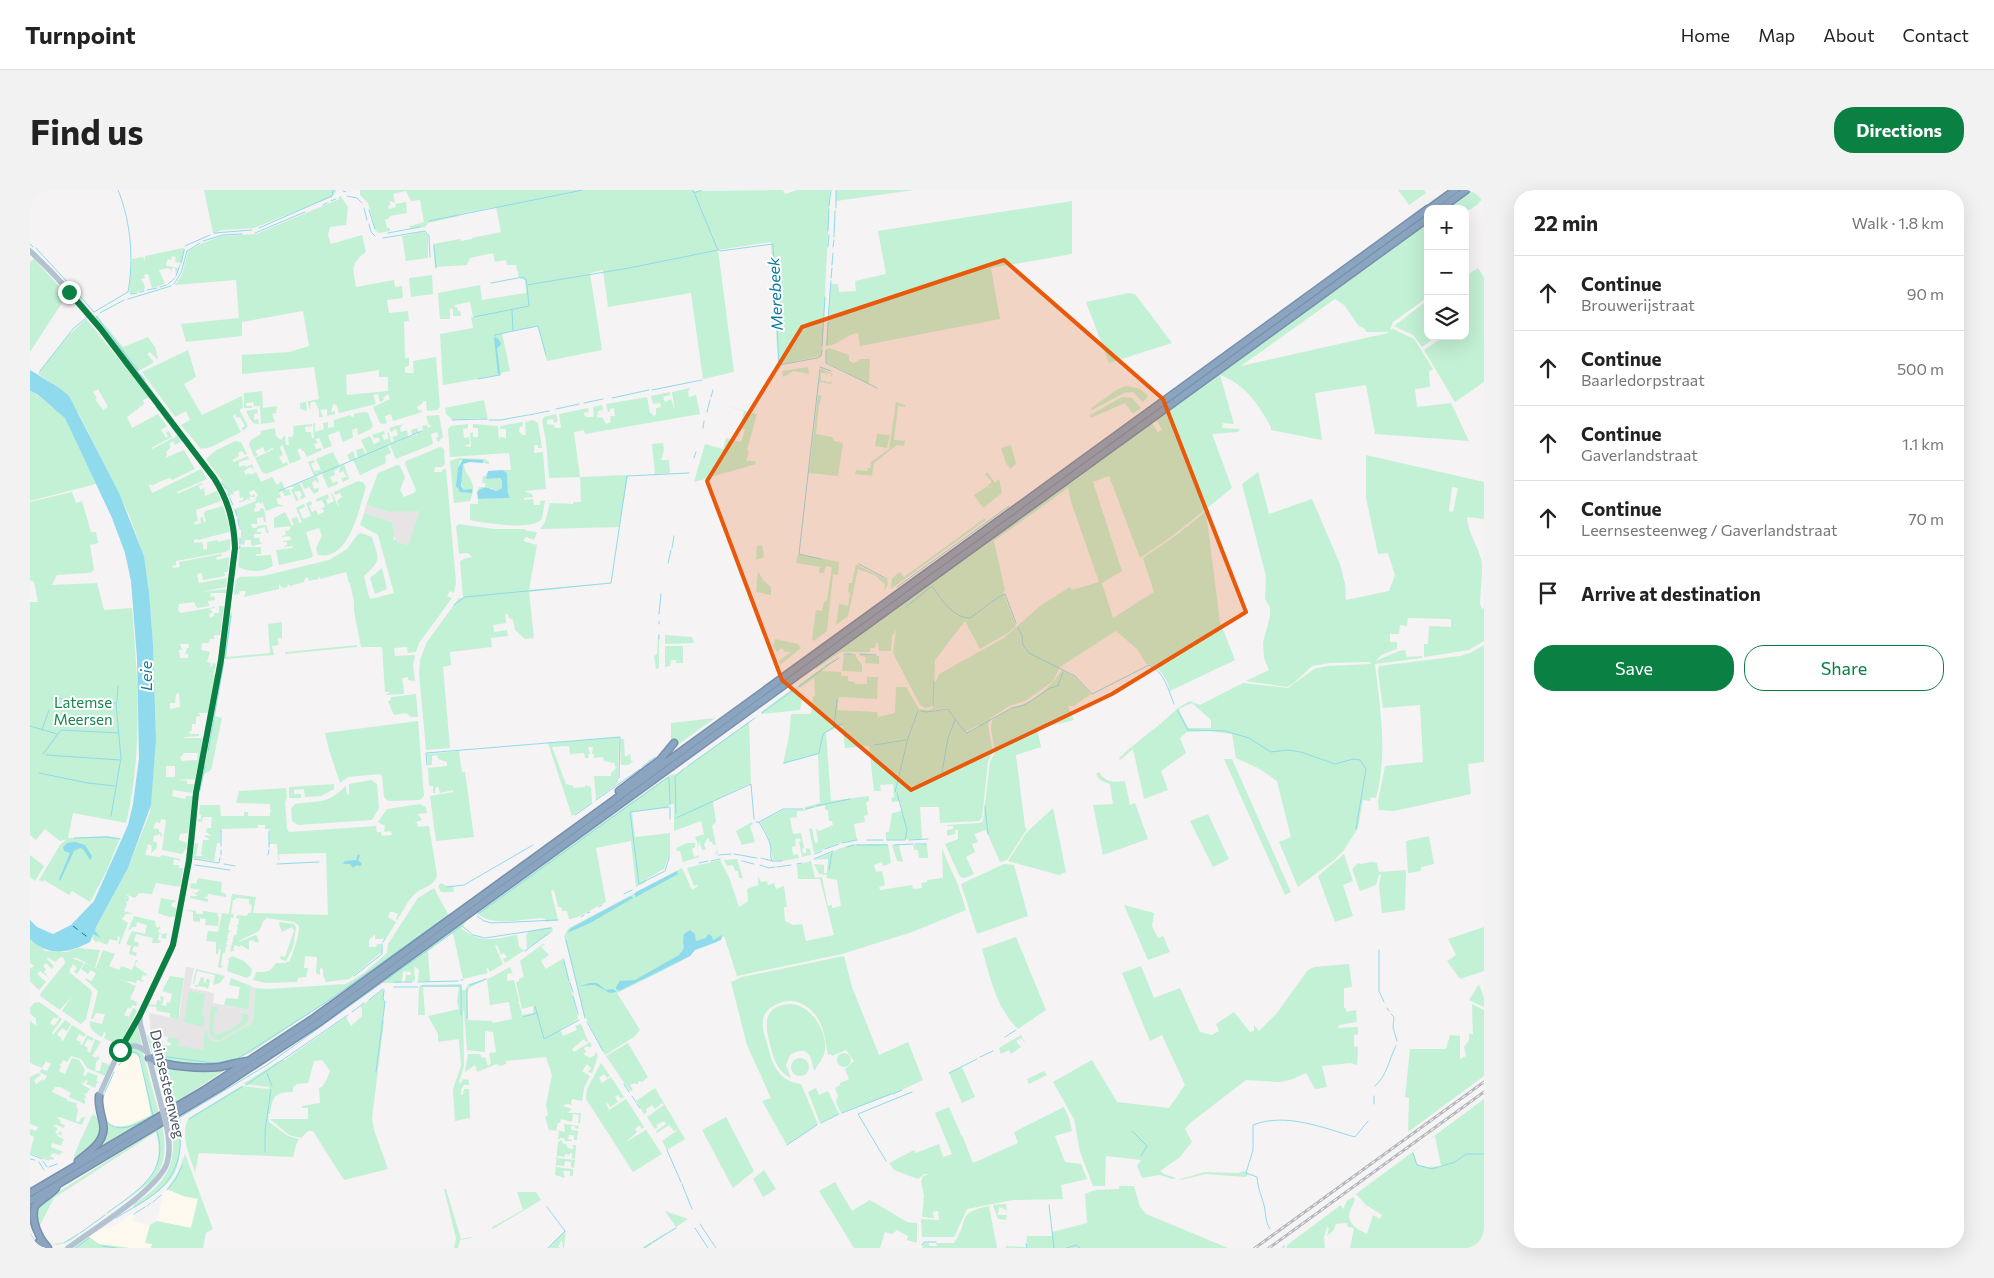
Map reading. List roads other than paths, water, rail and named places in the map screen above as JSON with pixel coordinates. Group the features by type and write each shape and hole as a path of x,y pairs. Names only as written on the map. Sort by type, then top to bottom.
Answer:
{"highway":[{"path":"1433,205 1454,190"},
{"path":"1445,205 1466,190"},
{"path":"30,1193 168,1112 314,1018 1424,212"},
{"path":"30,1201 218,1088 318,1023 1424,221"},
{"path":"599,811 602,804 660,760 674,743"},
{"path":"148,1055 160,1063 210,1067 251,1060"},
{"path":"152,1068 160,1063"},
{"path":"64,1173 101,1139 103,1126 96,1109 99,1096"},
{"path":"48,1248 33,1227 32,1214 35,1206 50,1195 60,1183"},
{"path":"30,1228 41,1246"}],"main road":[{"path":"30,251 90,316 214,478 224,494 232,516 234,530 235,548 215,698 196,793 189,861 173,945 99,1096"},
{"name":"Deinsesteenweg","path":"68,1248 145,1192 158,1179 165,1168 169,1156 170,1142 140,1023 140,1015"},
{"path":"120,1050 133,1045 140,1046 148,1055"},
{"name":"Deinsesteenweg","path":"64,1248 81,1238"}],"water":[{"path":"494,338 497,338 501,343 497,348 500,373 498,374"},
{"name":"Leie","path":"30,370 69,396 119,493 144,556 153,644 156,740 151,805 128,868 96,927 95,931 101,938 93,934 90,942 67,951 51,951 37,945 30,939 30,920 37,927 53,934 71,925 94,901 128,825 133,804 139,758 137,658 131,581 125,553 112,518 65,418 37,394 30,391"},
{"path":"463,459 483,460 483,463 470,462 463,464 461,486 464,490 472,489 472,493 460,492 456,486 458,468"},
{"path":"503,470 507,473 510,498 478,499 477,492 482,488 496,491 502,488 500,478 486,479 488,471"},
{"path":"75,842 85,845 92,856 91,859 83,849 80,848 74,851 60,881 59,879 70,853 64,851 63,847 67,843"},
{"path":"358,854 360,856 358,860 362,864 360,866 357,865 353,868 350,864 343,864 345,861 356,860"},
{"path":"677,871 678,874 636,897 634,894 638,891"},
{"path":"631,896 633,898 590,923 567,933 571,928"},
{"path":"690,930 695,934 696,941 706,938 708,934 712,936 713,940 722,935 721,940 695,950 690,956 619,991 616,989 620,981 635,980 679,955 684,948 684,934"},
{"path":"597,983 606,990 613,989 617,992 610,993 595,985 579,986"}],"waterway":[{"path":"94,312 128,292 131,267 130,241 126,215 118,190"},
{"path":"259,228 332,196 333,190"},
{"path":"429,221 583,190"},
{"name":"Merebeek","path":"693,190 717,248 720,251 773,244 779,365 817,358 821,356 822,350"},
{"path":"694,193 702,190"},
{"path":"829,206 831,190"},
{"path":"836,190 836,208"},
{"path":"347,196 357,198 362,203"},
{"path":"331,201 336,199"},
{"path":"323,205 327,203"},
{"path":"364,208 367,220"},
{"path":"828,231 829,209"},
{"path":"369,210 375,229"},
{"path":"834,237 835,211"},
{"path":"255,233 305,212"},
{"path":"369,224 371,232 375,236"},
{"path":"388,233 420,227"},
{"path":"214,233 252,230"},
{"path":"383,238 425,231 429,236 430,257"},
{"path":"203,241 223,235 242,234"},
{"path":"185,246 210,235"},
{"path":"828,247 829,235"},
{"path":"833,247 834,240"},
{"path":"174,284 181,273 187,251 200,243"},
{"path":"30,244 33,247"},
{"path":"434,246 436,268"},
{"path":"36,248 71,286"},
{"path":"181,263 184,250"},
{"path":"491,283 523,277 526,279 527,285 629,268 718,250"},
{"path":"832,265 833,253"},
{"path":"176,276 180,265"},
{"path":"831,278 832,268"},
{"path":"168,284 175,278"},
{"path":"828,319 831,281"},
{"path":"160,287 166,285"},
{"path":"128,299 171,286"},
{"path":"474,317 529,306 527,286"},
{"path":"73,288 94,312"},
{"path":"147,290 157,288"},
{"path":"63,289 82,311"},
{"path":"140,292 144,291"},
{"path":"131,294 137,293"},
{"path":"822,346 825,297"},
{"path":"100,313 124,300"},
{"path":"512,310 513,331 538,326 546,355"},
{"path":"96,316 138,370"},
{"path":"40,371 73,329 87,317"},
{"path":"88,318 92,322"},
{"path":"827,345 828,322"},
{"path":"96,326 99,331"},
{"path":"495,339 495,335 513,331"},
{"path":"826,351 826,363 877,388"},
{"path":"121,360 126,367"},
{"path":"820,367 831,371"},
{"name":"Merebeek","path":"820,369 799,554 821,559"},
{"path":"478,379 500,375 499,373"},
{"path":"140,374 145,380"},
{"path":"652,390 702,380"},
{"path":"612,398 649,390"},
{"path":"711,397 713,390"},
{"path":"584,403 603,399"},
{"path":"707,412 710,400"},
{"path":"556,409 579,404"},
{"path":"156,407 159,411"},
{"path":"529,415 549,411"},
{"path":"161,413 168,423"},
{"path":"489,420 501,420 528,415"},
{"path":"452,420 486,419"},
{"path":"703,428 704,421"},
{"path":"170,425 176,433"},
{"path":"279,491 422,431"},
{"path":"177,435 182,441"},
{"path":"694,458 696,452"},
{"path":"454,605 465,597 611,583 627,476 689,473"},
{"path":"222,482 226,489"},
{"path":"230,498 233,505"},
{"path":"897,587 1009,506"},
{"path":"235,509 237,516"},
{"path":"238,519 239,526"},
{"path":"672,548 674,536"},
{"path":"240,538 240,544"},
{"path":"668,563 671,550"},
{"name":"Merebeek","path":"859,564 885,578"},
{"name":"Merebeek","path":"906,607 932,586 943,602 953,611 958,615 970,618 1005,594 1016,623"},
{"path":"659,614 661,594"},
{"path":"225,658 231,616"},
{"name":"Merebeek","path":"1018,628 1022,635 1023,645 1029,653 1075,676 1092,694 1149,665 1159,672 1168,687 1174,704"},
{"path":"844,654 852,654"},
{"path":"860,654 876,655"},
{"path":"825,667 839,658"},
{"path":"208,751 224,662"},
{"path":"798,687 823,669"},
{"path":"921,711 948,709 967,733 1012,708 1025,705 1050,688 1058,686 1063,672"},
{"path":"933,706 934,681"},
{"path":"111,816 121,758 116,703 118,686"},
{"path":"762,713 792,691"},
{"path":"52,698 116,703"},
{"path":"834,726 837,700"},
{"path":"42,730 49,710"},
{"name":"Merebeek","path":"1177,710 1188,730 1225,731 1249,738 1271,752 1288,750 1301,752 1335,764 1353,759 1360,760 1366,769 1356,829"},
{"path":"895,792 908,738 918,711"},
{"path":"688,766 755,718"},
{"path":"942,772 948,738 955,720"},
{"path":"784,763 819,753 823,734 842,724"},
{"path":"30,726 57,734"},
{"path":"43,754 61,730 118,733"},
{"path":"427,765 426,753 620,737 619,778"},
{"path":"874,745 906,740"},
{"path":"46,755 120,760"},
{"path":"642,767 655,757"},
{"path":"200,790 205,766"},
{"path":"596,800 640,769"},
{"path":"676,813 675,777 684,769"},
{"path":"39,773 88,783 115,786"},
{"path":"478,914 667,778 669,778 670,804"},
{"path":"676,818 751,784 754,819"},
{"path":"887,840 905,840 907,830 897,793"},
{"path":"816,806 850,799"},
{"path":"575,815 592,803"},
{"path":"985,806 988,834"},
{"path":"668,807 630,812 639,884 665,871 669,858"},
{"path":"670,807 670,819"},
{"path":"806,809 813,807"},
{"path":"759,822 783,809 803,809"},
{"path":"756,822 759,822 769,842 772,861 782,861"},
{"path":"221,830 221,846"},
{"path":"269,831 269,847"},
{"path":"74,838 107,837 120,839"},
{"path":"909,840 928,839"},
{"path":"842,843 857,840"},
{"path":"867,840 883,840"},
{"path":"825,849 839,844"},
{"path":"894,845 913,844"},
{"path":"915,844 926,844"},
{"path":"447,887 464,885 533,845"},
{"path":"847,847 854,845"},
{"path":"857,845 887,845"},
{"path":"221,850 221,855"},
{"path":"268,855 269,850"},
{"path":"815,854 822,851"},
{"path":"814,859 833,851"},
{"path":"829,870 832,853"},
{"path":"718,855 731,854"},
{"path":"734,854 757,858"},
{"path":"194,859 219,863 220,858"},
{"path":"761,858 772,861"},
{"path":"711,861 720,859"},
{"path":"699,863 708,861"},
{"path":"742,861 754,864"},
{"path":"277,864 319,862"},
{"path":"797,864 802,863"},
{"path":"224,864 235,866"},
{"path":"195,865 230,870"},
{"path":"760,865 769,868 775,867"},
{"path":"777,867 791,865"},
{"path":"624,894 632,890"},
{"path":"151,1037 159,1056 214,1063 237,1059 325,1003 450,914"},
{"path":"477,916 484,921 492,923 558,920"},
{"path":"462,926 473,935 485,938 551,928"},
{"path":"177,1119 267,1065 460,927"},
{"path":"525,951 549,933"},
{"path":"566,940 585,1018"},
{"path":"354,976 382,954 382,944"},
{"name":"Merebeek","path":"1379,950 1379,991 1384,1002"},
{"path":"564,961 569,981"},
{"path":"470,985 486,979"},
{"path":"418,982 458,981"},
{"path":"394,982 401,982"},
{"path":"403,982 412,982"},
{"path":"570,983 573,992"},
{"path":"421,986 460,986"},
{"path":"394,987 418,987"},
{"path":"461,987 461,1015"},
{"path":"369,1000 383,989"},
{"path":"467,989 467,1018"},
{"path":"376,1072 385,1002 383,999 384,990"},
{"path":"573,996 578,1014"},
{"path":"352,1012 364,1003"},
{"path":"535,1006 544,1039 579,1020"},
{"path":"523,1017 537,1013"},
{"name":"Merebeek","path":"1391,1014 1394,1017 1393,1027 1397,1041"},
{"path":"246,1085 348,1015"},
{"path":"587,1022 603,1051"},
{"path":"1005,1037 1016,1030"},
{"name":"Merebeek","path":"1375,1086 1385,1072 1396,1046"},
{"path":"980,1057 993,1051"},
{"path":"119,1065 129,1053 135,1052 139,1055 153,1116"},
{"path":"949,1073 977,1059"},
{"path":"105,1092 114,1072"},
{"path":"267,1073 272,1086"},
{"path":"624,1084 629,1092"},
{"path":"189,1119 242,1087"},
{"path":"265,1152 265,1131 271,1090"},
{"path":"893,1094 902,1090"},
{"path":"886,1161 858,1114 912,1092"},
{"path":"102,1103 104,1094"},
{"path":"842,1113 891,1094"},
{"path":"632,1096 636,1102"},
{"name":"Merebeek","path":"1374,1096 1374,1104"},
{"path":"637,1104 640,1108"},
{"path":"821,1123 839,1114"},
{"path":"106,1121 117,1128 123,1128 130,1127 154,1115"},
{"name":"Merebeek","path":"1270,1229 1266,1220 1257,1177 1246,1173 1253,1150 1253,1125 1266,1121 1291,1121 1355,1137 1368,1121"},
{"path":"116,1218 154,1194 171,1176 180,1149 177,1122"},
{"path":"787,1145 817,1125"},
{"path":"107,1213 148,1180 155,1170 160,1146 157,1131"},
{"path":"1132,1131 1147,1146 1141,1156"},
{"path":"667,1150 681,1182"},
{"path":"1413,1153 1417,1165 1432,1169 1455,1162 1466,1154 1484,1154"},
{"path":"30,1154 42,1159"},
{"path":"30,1159 35,1160"},
{"path":"43,1161 47,1167"},
{"path":"39,1162 44,1170"},
{"path":"49,1167 57,1164"},
{"path":"167,1190 182,1166"},
{"path":"682,1184 692,1209"},
{"path":"153,1202 161,1195"},
{"path":"147,1206 151,1203"},
{"path":"1049,1205 1054,1248"},
{"path":"134,1214 145,1207"},
{"path":"547,1207 565,1231 548,1248"},
{"path":"80,1233 105,1215"},
{"path":"700,1224 716,1248"},
{"path":"653,1242 676,1228"},
{"path":"695,1228 708,1248"},
{"path":"30,1233 36,1243"},
{"path":"64,1243 78,1234"},
{"path":"76,1248 89,1238"},
{"path":"922,1245 924,1242 936,1242"},
{"path":"644,1248 651,1243"},
{"path":"1026,1244 1027,1248"},
{"path":"1067,1248 1076,1245 1080,1248"},
{"path":"102,1246 116,1248"}],"railway":[{"path":"1255,1248 1484,1082"},
{"path":"1269,1248 1484,1092"}],"park label":[{"name":"Latemse Meersen","path":"83,712"}]}
